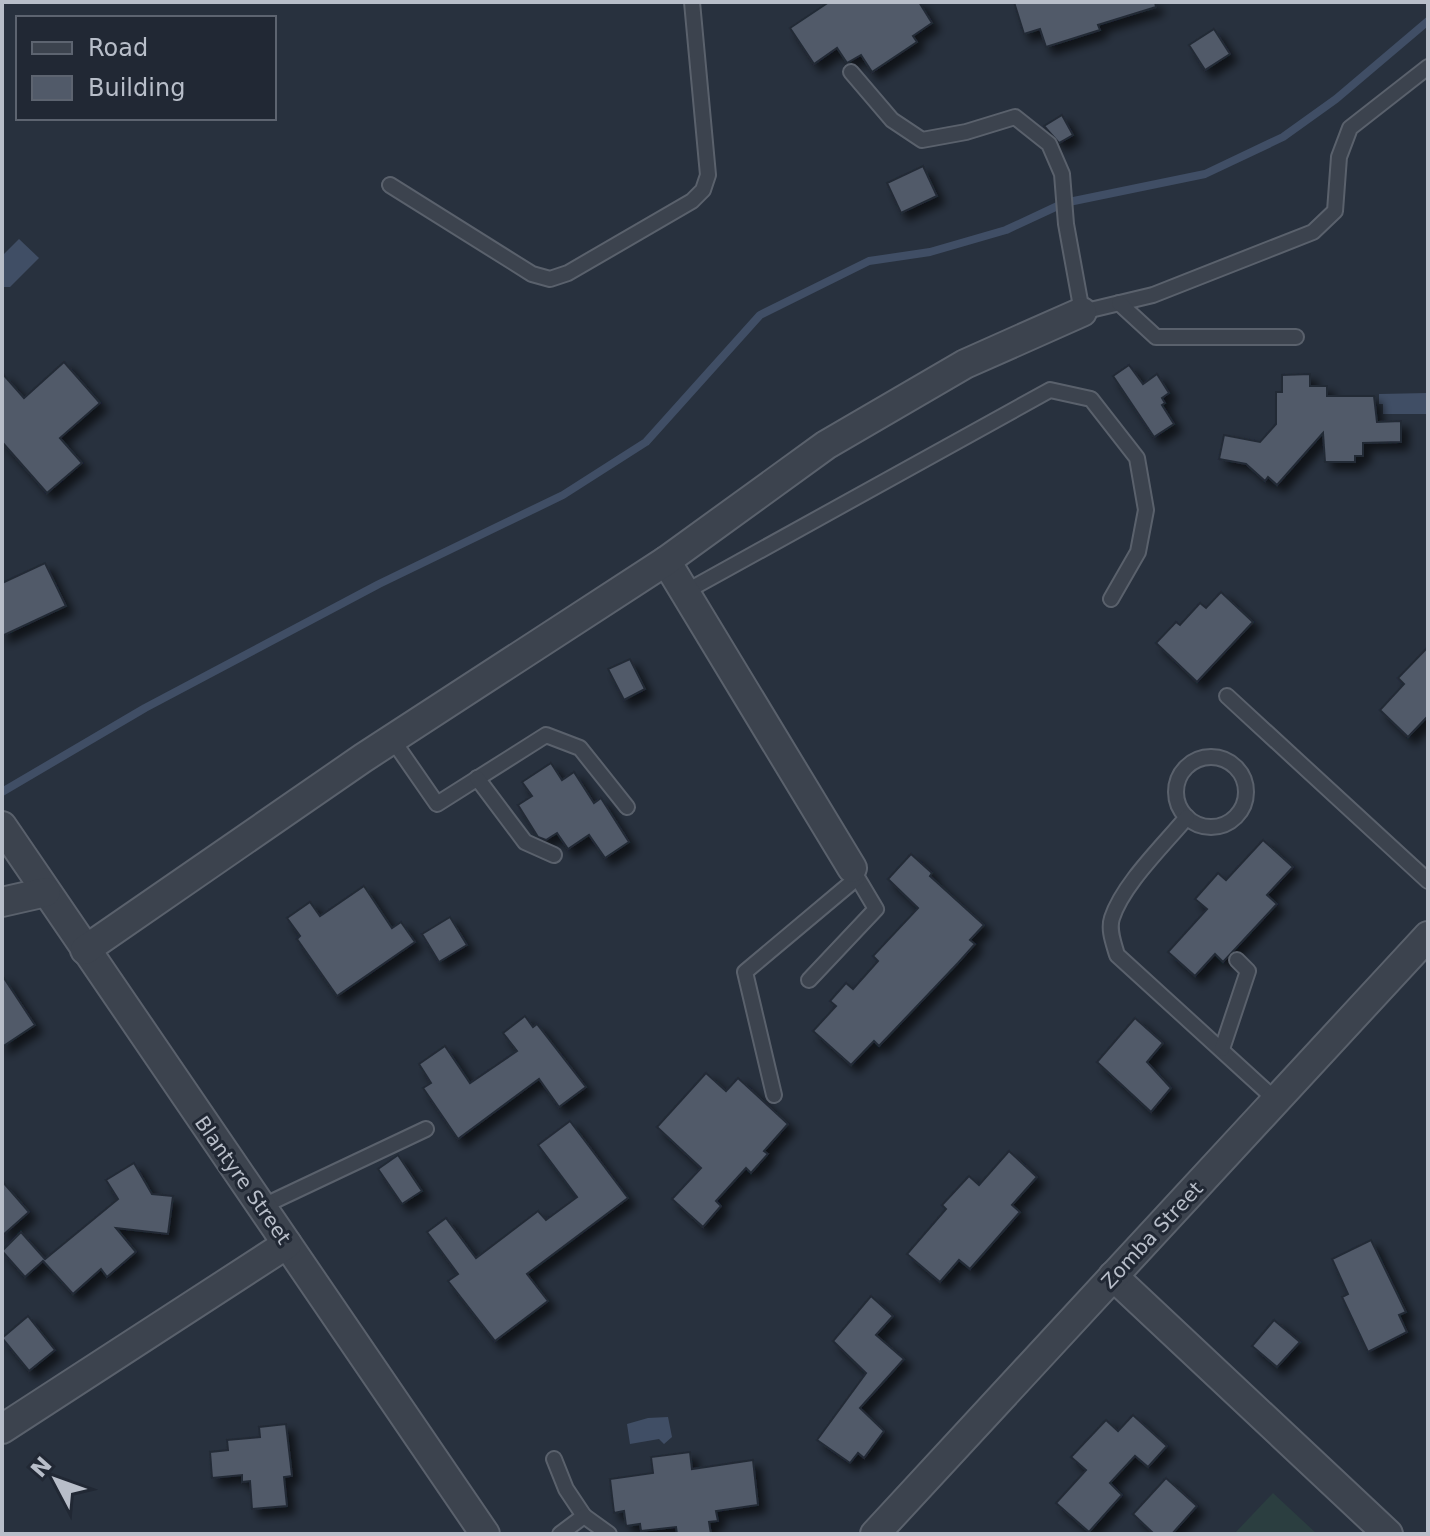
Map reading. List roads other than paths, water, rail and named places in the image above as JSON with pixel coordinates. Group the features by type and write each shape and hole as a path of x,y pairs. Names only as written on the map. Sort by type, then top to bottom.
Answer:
{"street":[{"path":"85,950 392,739 666,561 839,437 965,364 1082,312"},
{"path":"666,561 855,873"},
{"name":"Blantyre Street","path":"2,826 485,1534"},
{"path":"2,902 46,892"},
{"name":"Zomba Street","path":"875,1534 1428,936"},
{"path":"2,1429 287,1244"},
{"path":"1113,1276 1388,1534"}],"lane":[{"path":"390,185 532,274 550,279 568,273 692,201 703,190 708,175 692,2"},
{"path":"851,72 892,120 922,140 966,132 1015,117 1049,144 1062,174 1066,224 1082,312 1153,295 1313,232 1335,211 1339,157 1350,128 1428,67"},
{"path":"1119,303 1156,337 1296,337"},
{"path":"685,592 1050,390 1091,399 1137,458 1146,510 1138,552 1111,599"},
{"path":"1227,696 1428,881"},
{"path":"392,739 437,804 546,735 580,748 627,807"},
{"path":"1213,757 1234,765 1245,784 1243,806 1237,815 1218,826 1196,824 1187,817 1177,796 1182,773 1201,758 1213,757"},
{"path":"477,778 525,842 554,855"},
{"path":"1187,817 1126,892 1111,920 1117,955 1276,1100"},
{"path":"774,1095 745,972 855,873 876,909 809,980"},
{"path":"1222,1049 1248,971 1237,960"},
{"path":"261,1207 426,1129"},
{"path":"554,1459 566,1489 584,1516 609,1534"},
{"path":"560,1534 584,1516"}],"water":[{"path":"19,239 39,258 10,287 2,287 2,256"},
{"path":"1428,393 1428,414 1383,414 1383,404 1379,404 1379,394"},
{"path":"668,1417 672,1437 664,1444 659,1439 630,1444 627,1424"}],"waterway":[{"path":"2,792 145,708 379,584 563,495 646,442 760,315 869,261 930,252 1006,230 1064,203 1205,174 1283,137 1336,99 1428,21"}]}
